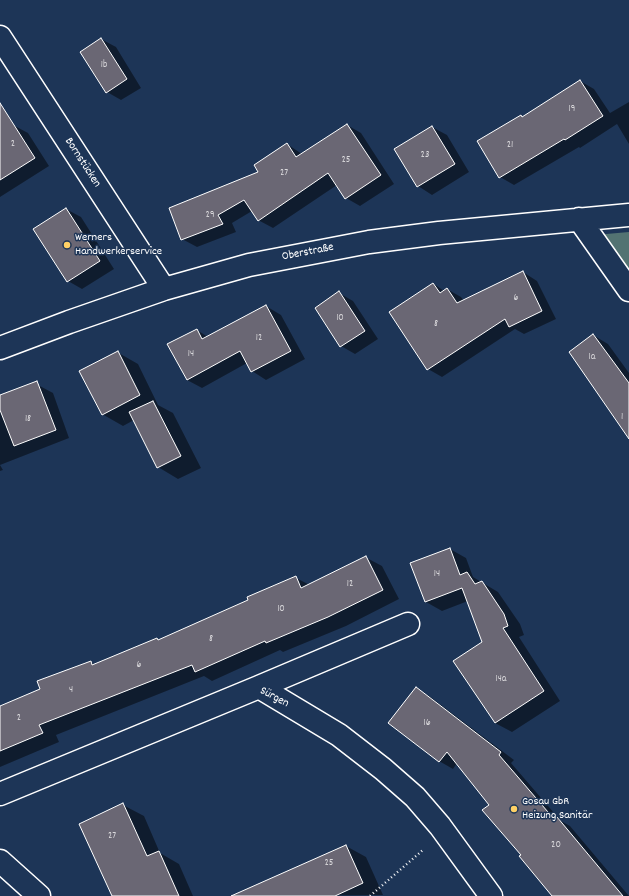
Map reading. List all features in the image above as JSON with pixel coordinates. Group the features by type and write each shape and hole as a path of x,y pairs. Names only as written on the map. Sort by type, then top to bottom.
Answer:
{"street":[{"name":"Bornstücken","path":"0,37 164,289"},
{"name":"Oberstraße","path":"0,348 164,289 249,265 361,244 439,233 629,215"},
{"path":"579,219 629,290"},
{"path":"259,687 408,624"},
{"name":"Sürgen","path":"0,794 259,687 339,735 383,769 415,797 444,832 491,896"},
{"path":"0,861 39,896"}],"path":[{"path":"370,896 444,832"}],"green space":[{"path":"629,232 629,283 595,235"}],"building":[{"path":"101,38 127,79 106,93 80,52"},
{"path":"580,80 603,116 499,178 477,141 521,115 522,117"},
{"path":"0,103 35,158 0,180"},
{"path":"347,124 381,175 345,199 328,173 258,221 244,200 218,215 223,224 181,240 169,208 258,172 254,165 287,143 296,157"},
{"path":"432,126 455,164 417,187 394,149"},
{"name":"Werners Handwerkerservice","path":"66,208 100,261 67,282 33,229"},
{"path":"523,271 542,311 509,327 505,319 427,370 389,312 433,283 440,293 447,288 457,303"},
{"path":"339,291 365,331 340,347 315,308"},
{"path":"266,305 291,351 251,372 240,351 187,380 167,344 197,329 202,339"},
{"path":"593,334 629,383 629,439 569,352"},
{"path":"118,351 140,395 102,415 79,371"},
{"path":"37,381 56,430 14,446 0,410 0,395"},
{"path":"153,401 181,456 157,468 129,412"},
{"path":"450,548 460,575 467,572 475,584 482,581 504,614 508,626 503,628 544,691 495,723 453,661 482,642 462,588 425,602 410,563"},
{"path":"366,556 383,590 328,617 266,643 265,641 195,672 192,665 39,725 43,733 0,751 0,706 40,689 37,681 91,661 92,665 157,638 158,640 248,600 247,597 296,576 301,588"},
{"path":"416,687 501,752 499,755 554,819 557,817 623,896 552,896 519,856 521,855 482,810 489,805 447,752 439,762 388,723"},
{"path":"123,803 147,856 159,851 179,896 112,896 79,824"},
{"path":"346,845 363,883 335,896 231,896"}],"place":[{"name":"Werners Handwerkerservice","path":"67,245"},
{"name":"Gosau GbR Heizung Sanitär","path":"514,809"}]}
